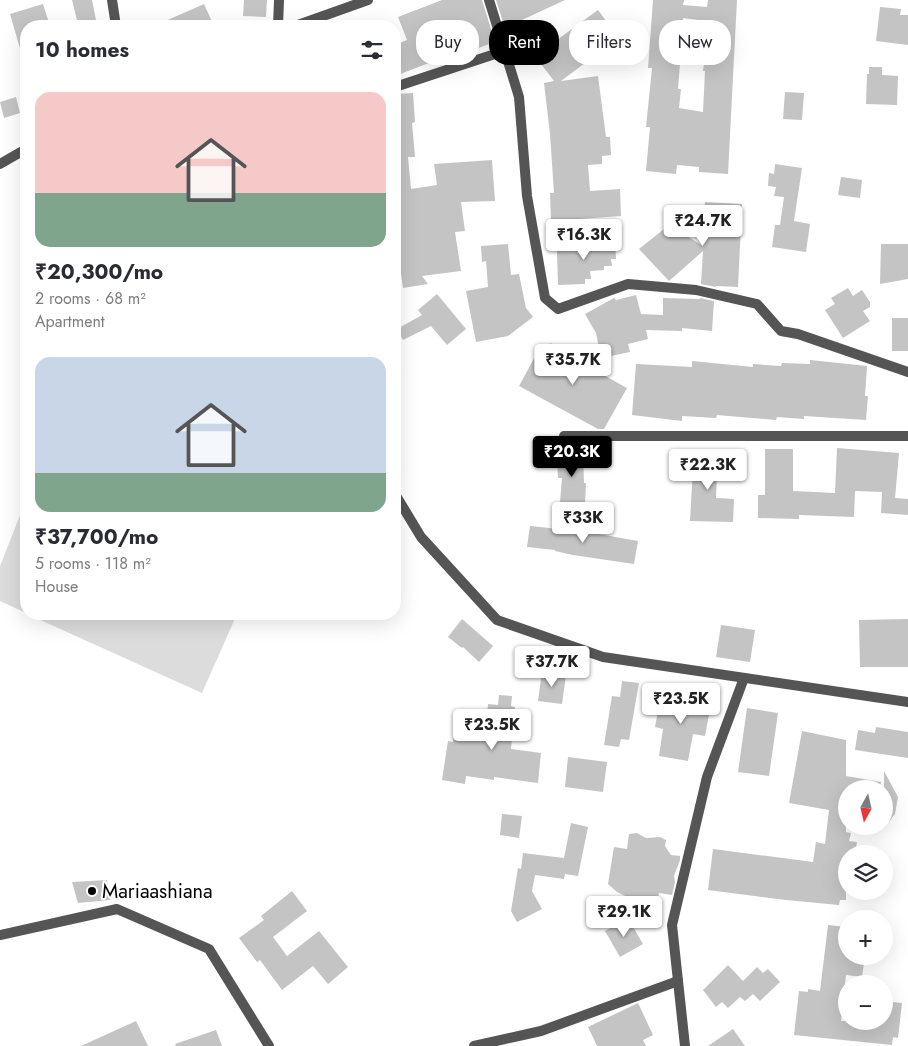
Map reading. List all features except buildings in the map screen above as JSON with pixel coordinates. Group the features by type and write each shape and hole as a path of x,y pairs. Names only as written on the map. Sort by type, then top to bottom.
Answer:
{"street":[{"path":"112,0 115,20"},
{"path":"278,20 279,0"},
{"path":"311,20 368,0"},
{"path":"488,0 494,20"},
{"path":"401,85 489,56"},
{"path":"509,65 519,97 527,196 545,298 558,309 628,284 696,290 757,304 781,331 798,334 908,372"},
{"path":"0,164 20,152"},
{"path":"564,436 908,436"},
{"path":"401,504 421,537 497,620 603,657 908,702"},
{"path":"685,1046 672,925 707,777 744,678"},
{"path":"0,935 117,909 209,949 269,1046"},
{"path":"474,1046 541,1031 678,981"}],"shaded area":[{"path":"20,515 20,610 0,601 0,566"},
{"path":"40,620 234,620 202,693"}],"place":[{"name":"Mariaashiana","path":"92,891"}]}
